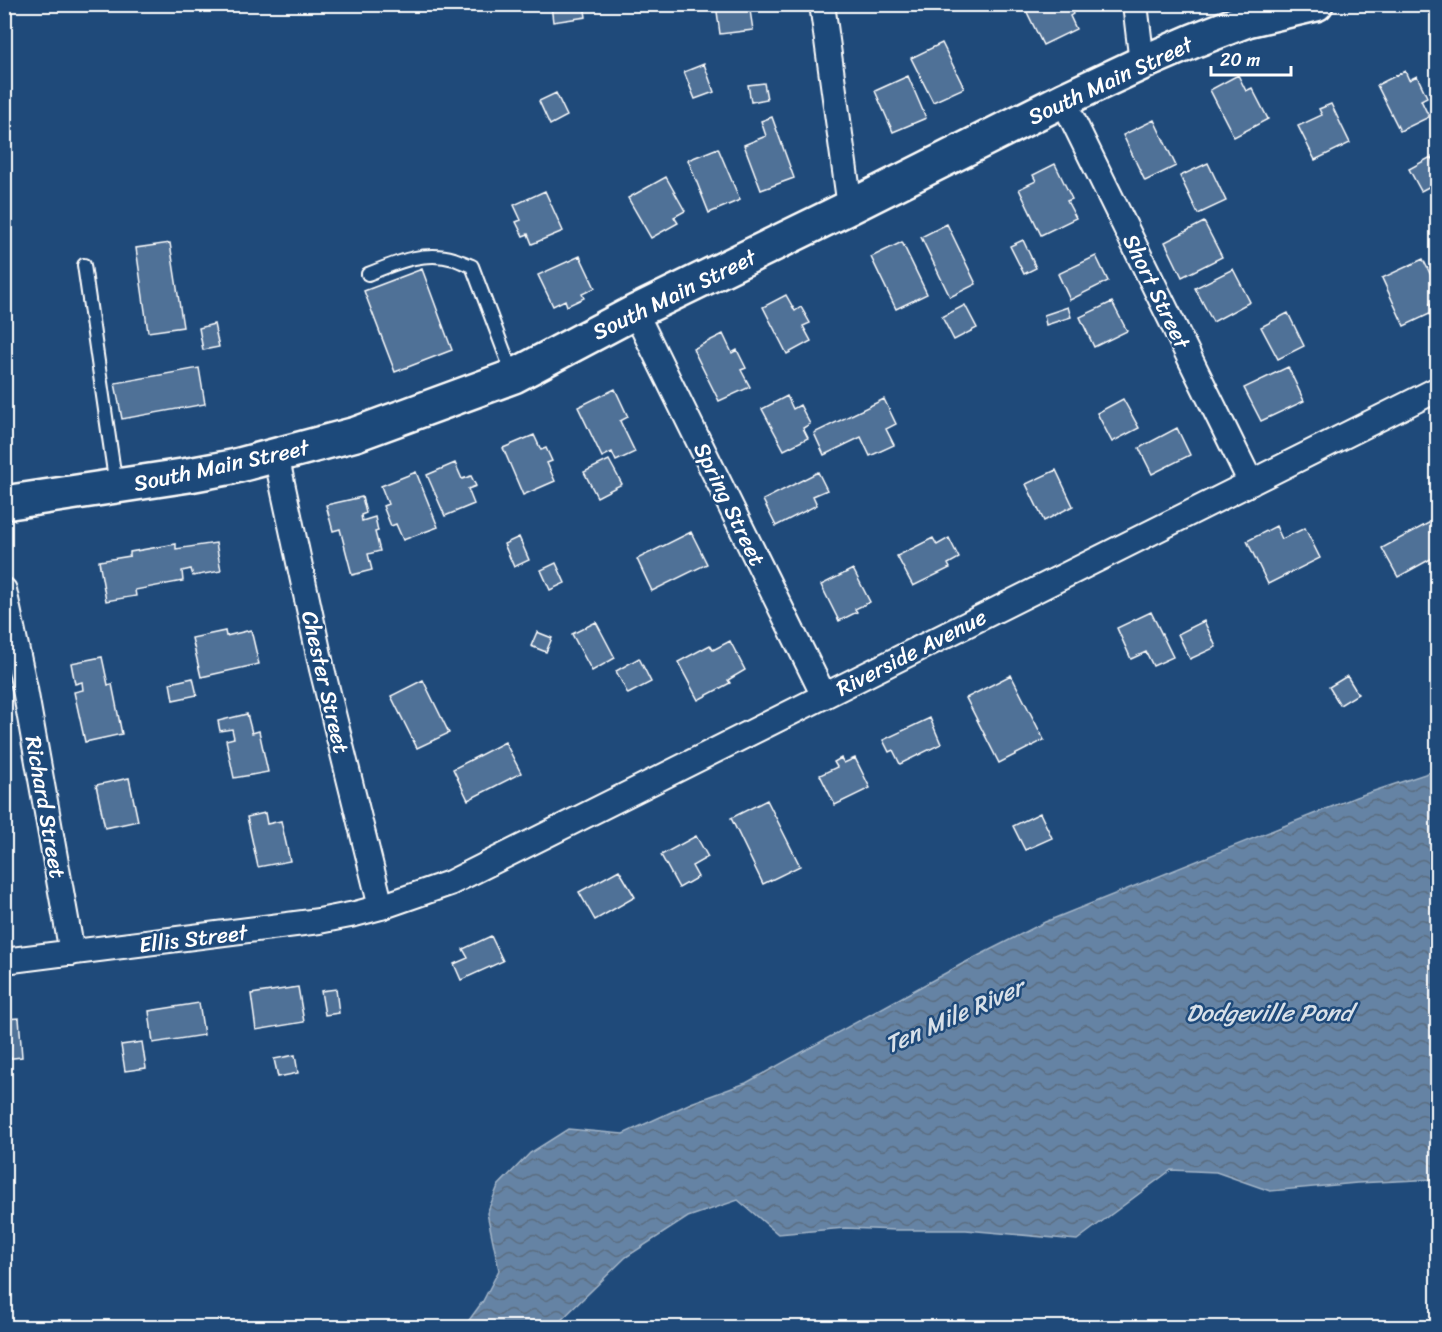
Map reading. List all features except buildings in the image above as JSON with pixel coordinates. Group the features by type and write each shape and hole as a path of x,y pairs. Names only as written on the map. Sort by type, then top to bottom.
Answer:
{"main road":[{"name":"South Main Street","path":"4,503 232,467 356,434 514,376 635,312 1142,63 1247,20 1316,4"}],"street":[{"path":"822,4 850,207"},
{"path":"1135,4 1142,63"},
{"name":"Short Street","path":"1064,100 1251,483"},
{"name":"Spring Street","path":"635,312 824,696"},
{"name":"Riverside Avenue","path":"381,907 450,883 1437,389"},
{"name":"Chester Street","path":"276,455 322,669 381,907"},
{"name":"Richard Street","path":"4,590 25,689 72,954"},
{"name":"Ellis Street","path":"4,961 319,921 381,907"}],"lane":[{"path":"369,273 412,257 426,256 452,258 472,266 514,376"},
{"path":"84,265 116,487"}],"water":[{"name":"Dodgeville Pond","path":"1437,770 1437,1179 1270,1191 1216,1172 1171,1170 1077,1240 966,1230 845,1228 778,1234 738,1200 688,1217 626,1257 554,1327 464,1327 483,1301 499,1270 487,1213 498,1186 530,1153 568,1129 623,1134 691,1103 746,1083 962,964 1045,922 1356,797"}],"water label":[{"name":"Ten Mile River","path":"954,1016"}]}
